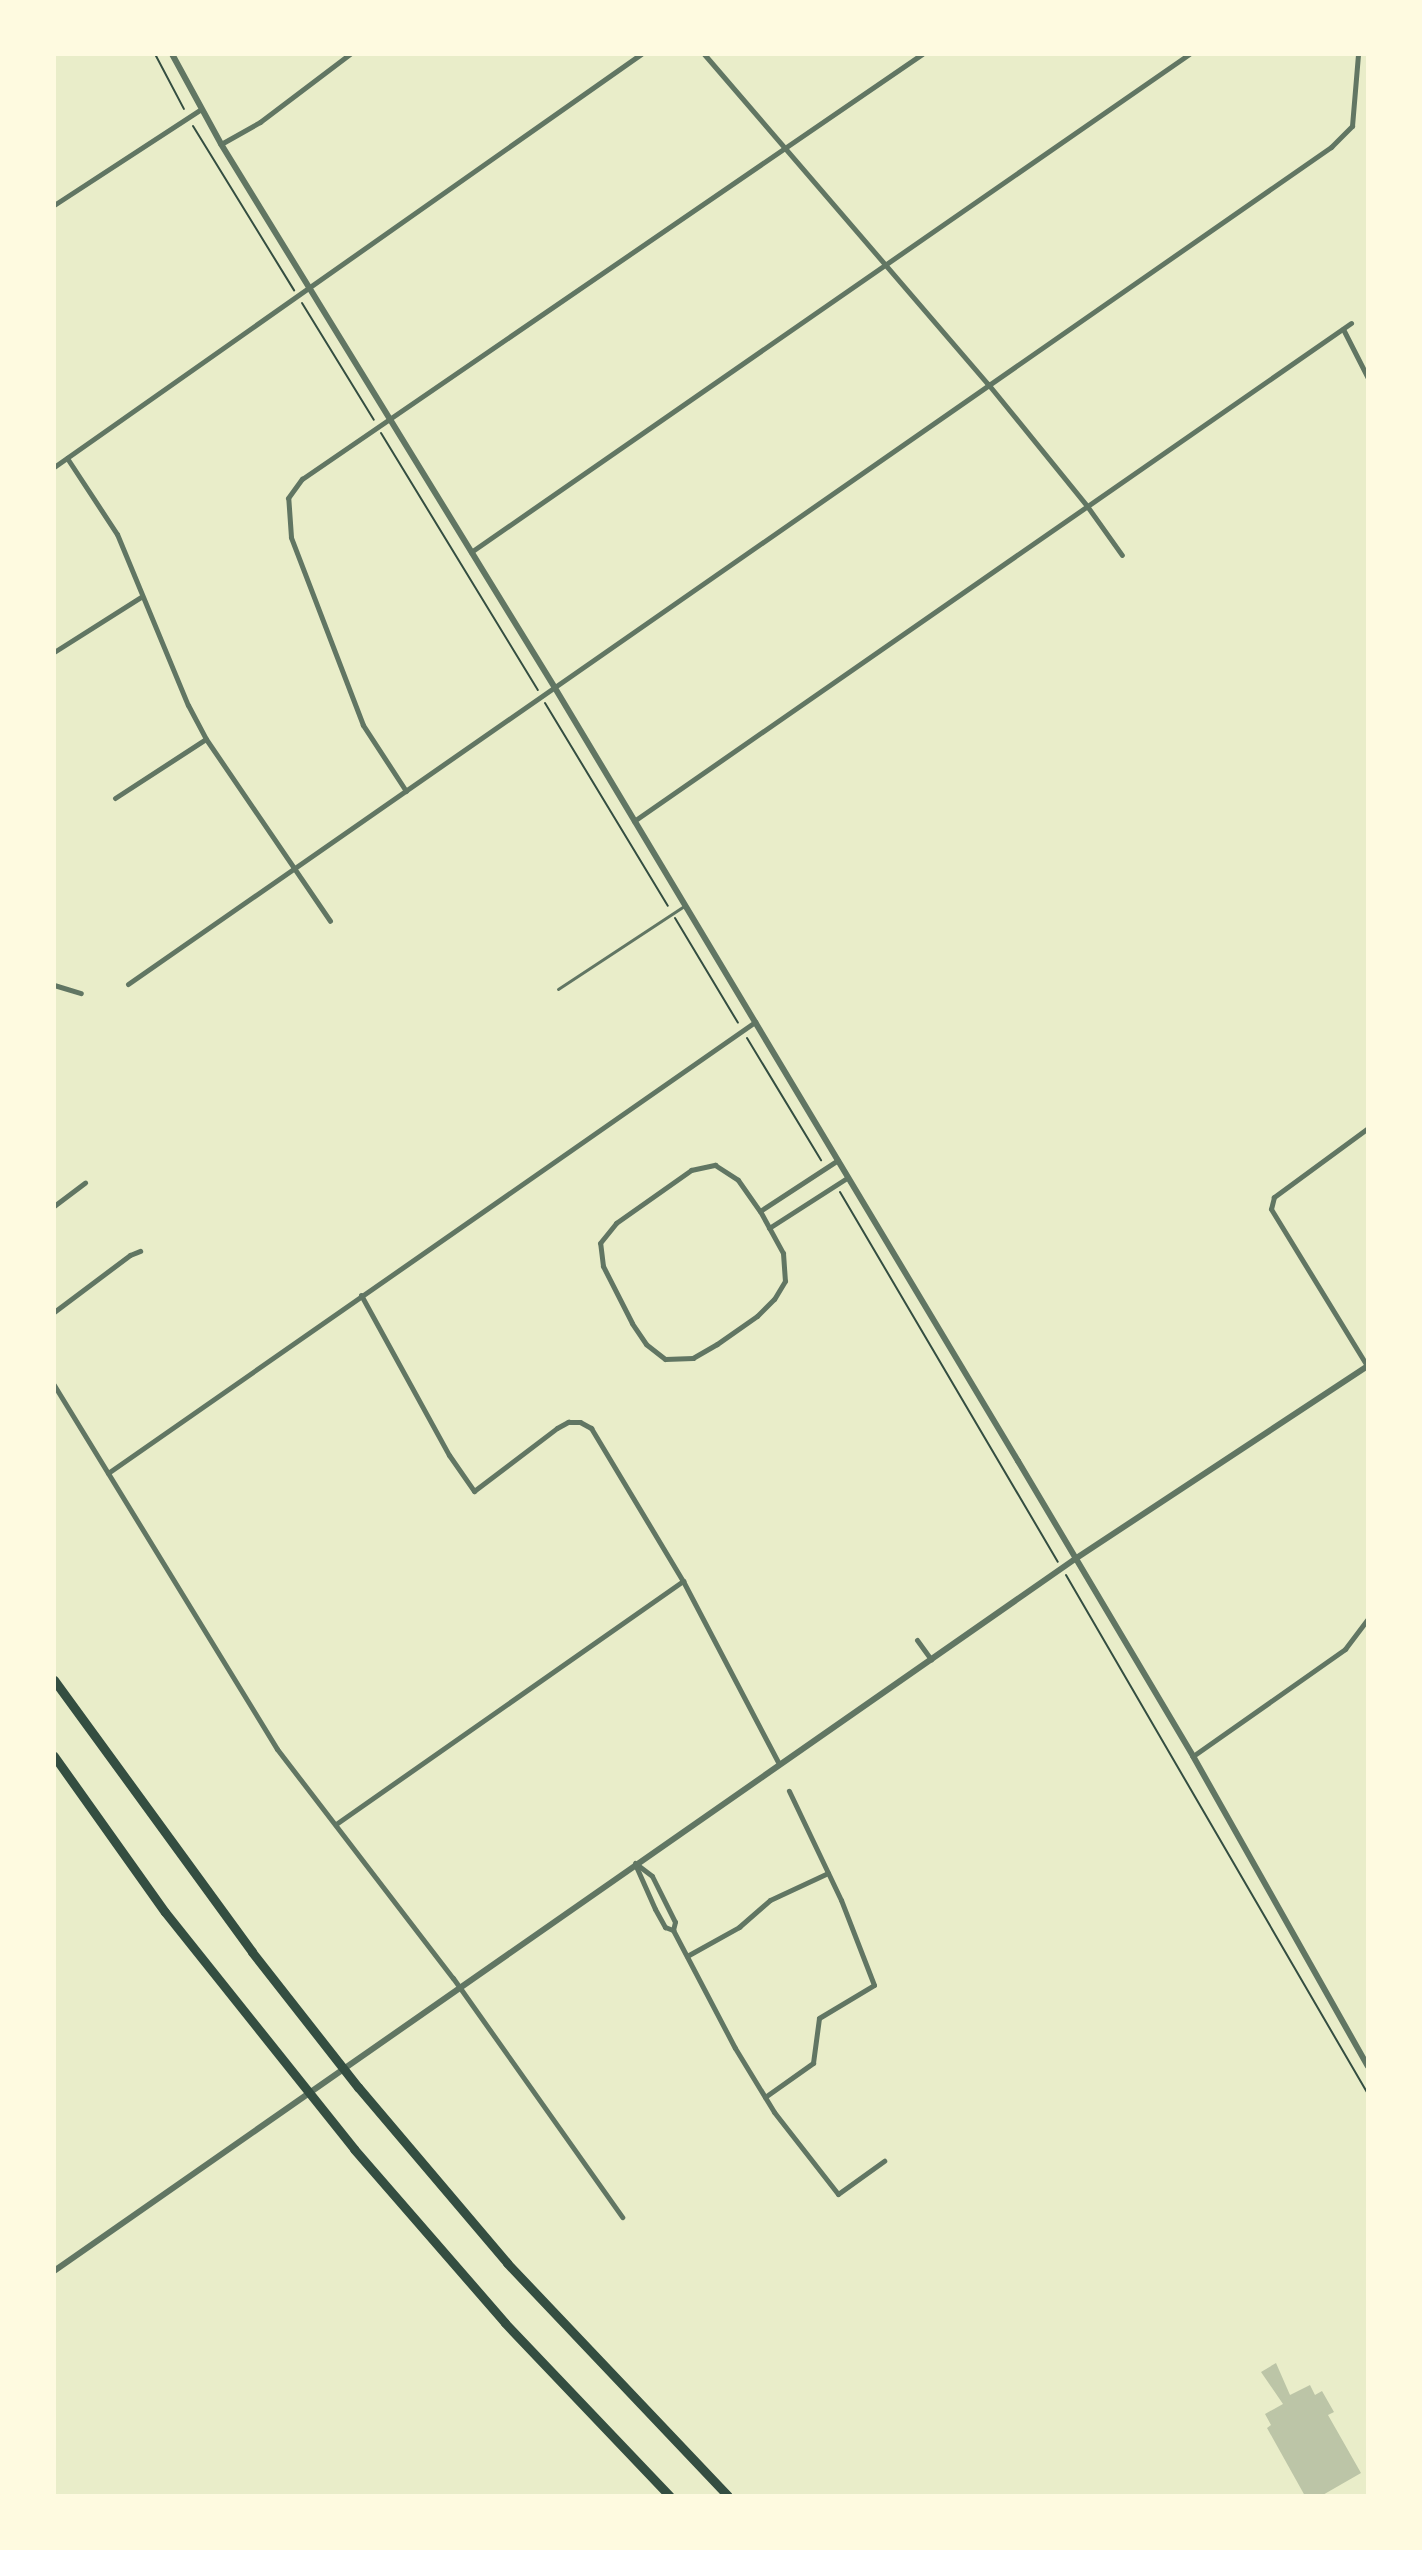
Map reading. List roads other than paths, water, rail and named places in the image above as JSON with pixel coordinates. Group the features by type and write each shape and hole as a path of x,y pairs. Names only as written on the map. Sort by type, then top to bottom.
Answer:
{"highway":[{"path":"54,1680 252,1952 358,2087 507,2263 728,2496"},
{"path":"54,1756 165,1912 258,2033 354,2149 505,2323 670,2496"},
{"path":"705,2472 736,2496"}],"street":[{"path":"172,54 221,144 555,688 1193,1756 1368,2066"},
{"path":"221,144 286,103 350,54"},
{"path":"54,467 641,54"},
{"path":"704,54 988,384 1087,506 1122,555"},
{"path":"406,791 363,725 291,537 288,498 302,479 922,54"},
{"path":"471,552 888,266 1189,54"},
{"path":"128,984 1341,139 1352,126 1358,54"},
{"path":"54,205 201,109"},
{"path":"634,821 1351,323"},
{"path":"1343,329 1368,378"},
{"path":"67,458 117,534 141,597 206,739 330,921"},
{"path":"54,652 141,597"},
{"path":"115,798 206,739"},
{"path":"54,985 81,993"},
{"path":"108,1473 755,1022"},
{"path":"54,2271 1075,1559 1368,1366 1271,1209 1274,1197 1368,1128"},
{"path":"760,1211 838,1160"},
{"path":"715,1165 738,1180 760,1211 783,1253 785,1281 774,1299 757,1316 693,1358 665,1359 646,1344 603,1266 600,1243 616,1223 691,1170 715,1165"},
{"path":"769,1228 847,1178"},
{"path":"54,1206 85,1183"},
{"path":"54,1312 120,1262 140,1251"},
{"path":"361,1295 449,1455 474,1491 568,1422 580,1422 598,1438 683,1581 779,1764"},
{"path":"54,1385 277,1749 460,1987 622,2217"},
{"path":"336,1824 683,1581"},
{"path":"1193,1756 1345,1649 1368,1619"},
{"path":"917,1640 931,1659"},
{"path":"765,2097 813,2063 819,2018 874,1985 828,1873 789,1791"},
{"path":"635,1863 652,1876 675,1922 673,1930"},
{"path":"635,1863 655,1909 665,1927 673,1930 765,2097 838,2194 884,2161"},
{"path":"687,1956 739,1927 770,1900 828,1873"}],"lane":[{"path":"558,989 684,906"}]}
